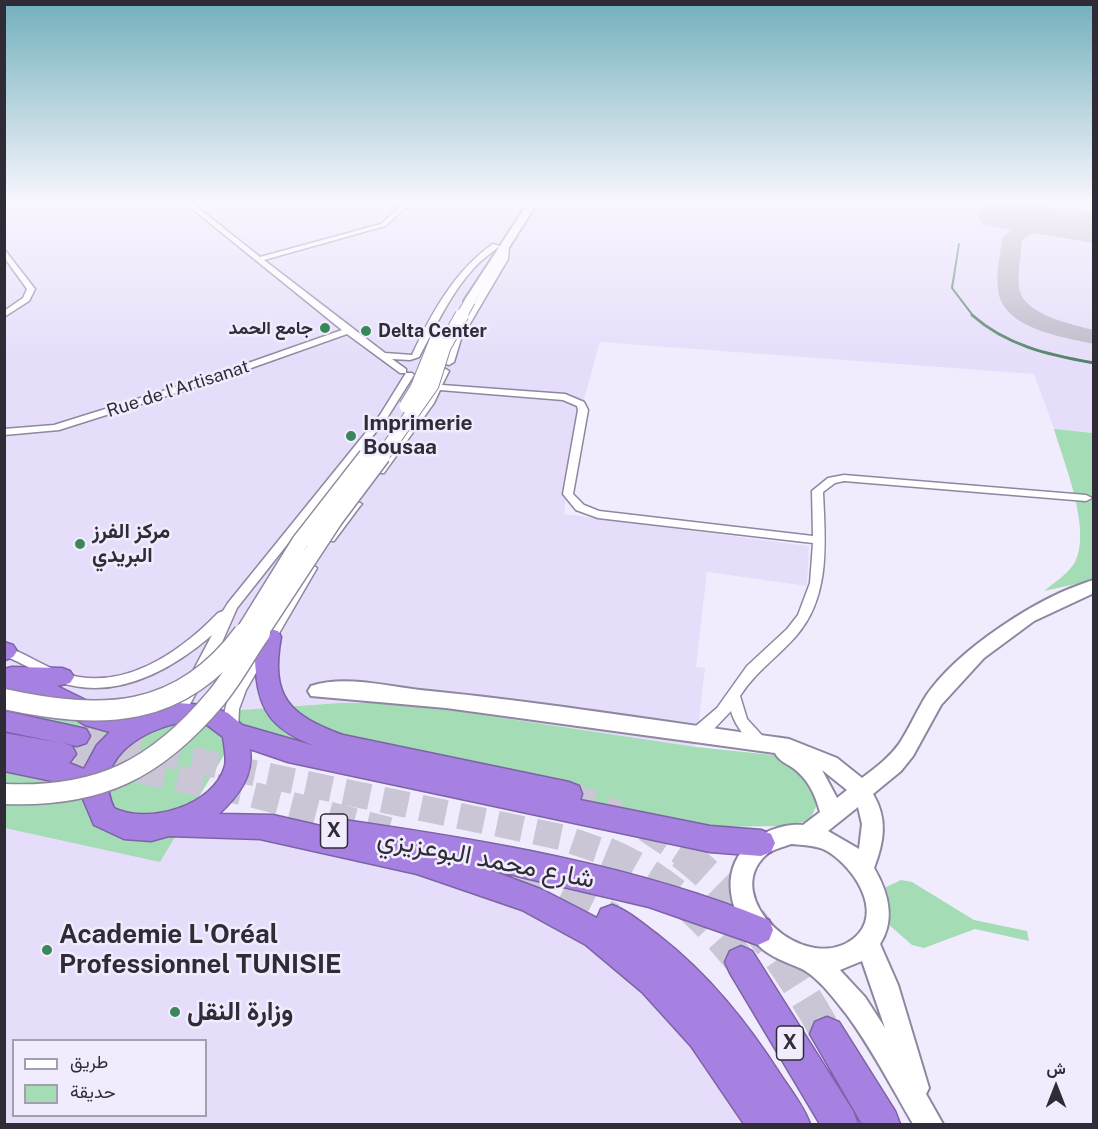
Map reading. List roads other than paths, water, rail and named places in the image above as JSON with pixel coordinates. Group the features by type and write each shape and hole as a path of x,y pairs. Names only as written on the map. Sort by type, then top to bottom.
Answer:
{"highway":[{"path":"270,637 266,657 270,697 278,710 304,731 341,745 569,794"},
{"path":"4,676 62,677"},
{"path":"4,686 56,695 70,701 94,718 110,722 148,721"},
{"path":"233,731 240,756 230,784 206,808 172,825 151,829 131,828 114,822 102,813 94,800 95,772 110,748 134,728 178,712 214,717 233,731 288,751 699,837 728,842 761,843"},
{"path":"4,721 70,745 4,743"},
{"path":"4,760 66,773 93,785"},
{"name":"شارع محمد البوعزيزي","path":"172,825 350,832 438,846 541,867 649,893 758,930"},
{"path":"261,827 394,857 532,900 567,917 634,963 666,992 727,1067 764,1125"},
{"name":"X","path":"612,919 683,977 717,1012 792,1125"},
{"name":"X","path":"741,962 840,1125"},
{"path":"827,1034 882,1125"}],"street":[{"path":"4,315 26,299 31,289 7,256"},
{"path":"256,256 348,331 406,373 428,377 446,367"},
{"path":"260,259 272,256"},
{"path":"406,373 402,364 413,356 424,335 472,263 484,256"},
{"path":"4,699 75,712 123,709 183,689 223,659 249,624 301,542 409,402 425,370 437,336 464,301 494,256"},
{"path":"233,731 232,709 239,688 331,538 418,419 438,387 457,339 504,260 503,256"},
{"path":"4,794 34,797 74,793 114,782 156,756 194,722 217,697 334,520 418,408 432,385 444,347 464,301"},
{"name":"Rue de l'Artisanat","path":"4,432 55,428 220,376 348,331"},
{"path":"379,355 436,354 446,367"},
{"path":"5,651 22,656 62,677 99,682 149,671 179,655 200,639 232,606 384,416 406,373"},
{"path":"438,387 565,397 581,404 583,410 568,494 573,502 583,509 598,514 819,540"},
{"path":"695,735 712,725 734,698 751,671 794,630 809,605 818,577 818,491 832,480 844,478 1086,498"},
{"path":"807,835 861,789 894,765 906,750 934,700 978,653 1028,617 1094,586"},
{"path":"178,712 209,656 232,606"},
{"path":"318,691 349,690 446,700 789,747 816,755 840,770 861,789 875,827 874,842 863,868"},
{"path":"734,698 741,722 762,744 800,760 816,776 826,794 831,814"},
{"path":"791,834 807,835 838,846 863,868 874,888 879,914 876,926 867,943 856,952 842,958 826,961 810,960 790,954 773,944 758,930 741,898 740,881 743,866 750,853 761,843 791,834"},
{"path":"867,943 892,1008 924,1115"},
{"path":"810,960 834,980 856,1006 924,1115"}],"waterway":[{"path":"957,256 952,288 973,316"},
{"path":"973,316 985,326 1029,348 1094,363"}],"tunnel":[{"path":"77,736 561,837 610,854"},
{"path":"63,754 250,794 389,830"},
{"path":"569,794 618,814"},
{"path":"646,829 684,854"},
{"path":"606,853 646,873 681,898 712,928 741,962"},
{"path":"682,853 726,892 764,936 781,959 827,1034"},
{"path":"519,871 612,919"}],"place":[{"name":"جامع الحمد","path":"325,328"},
{"name":"Delta Center","path":"366,331"},
{"name":"Imprimerie Bousaa","path":"351,436"},
{"name":"مركز الفرز البريدي","path":"80,544"},
{"name":"Academie L'Oréal Professionnel TUNISIE","path":"47,950"},
{"name":"وزارة النقل","path":"175,1012"}]}
